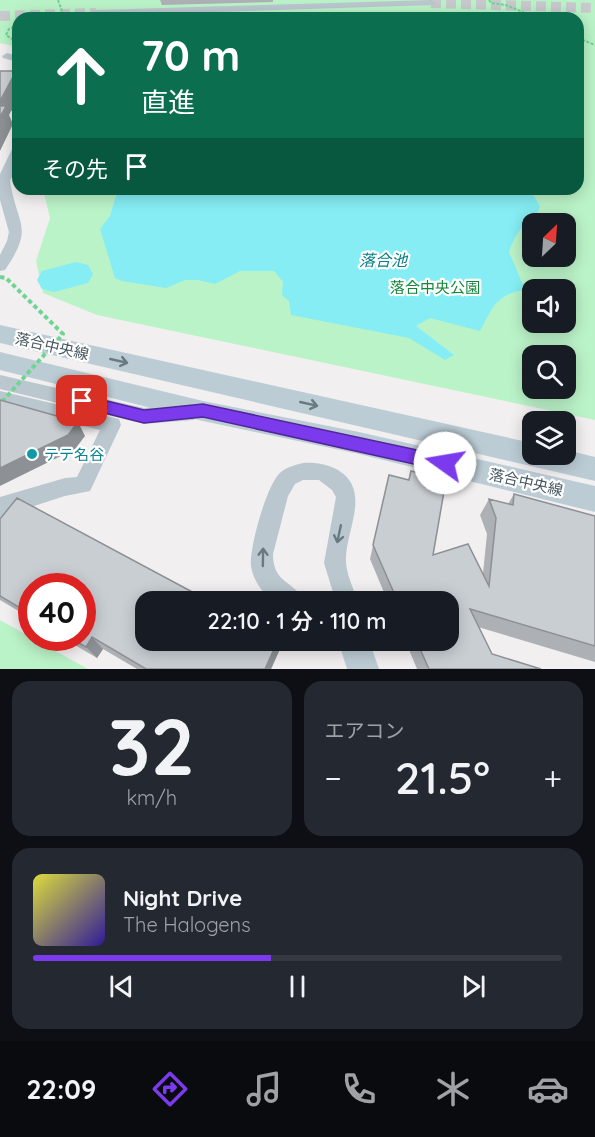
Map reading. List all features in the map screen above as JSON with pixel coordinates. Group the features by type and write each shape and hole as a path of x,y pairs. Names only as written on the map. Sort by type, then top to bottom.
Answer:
{"street":[{"path":"122,12 377,2 431,3"},
{"path":"0,266 16,239 16,224 3,181 12,159"},
{"name":"落合中央線","path":"0,334 595,469"},
{"name":"落合中央線","path":"0,362 203,411 359,443 595,498"},
{"path":"0,382 144,416 203,411"},
{"path":"0,398 112,425 83,485 65,487 0,507"},
{"path":"277,591 264,576 260,555 280,489 287,479 295,474 314,471 326,474 339,482 347,497 335,560 344,591"}],"path":[{"path":"489,0 491,3 506,5 523,12"},
{"path":"12,28 6,35 12,39"},
{"path":"0,277 6,278 63,334 0,404"}],"green space":[{"name":"落合中央公園","path":"0,0 595,0 595,420 576,416 576,411 552,411 97,315 43,293 36,261 50,218 44,195 584,195 584,12 12,12 12,46 0,43"},
{"path":"0,620 18,630 18,651 56,651 88,669 0,669"}],"water":[{"name":"落合池","path":"116,195 532,195 540,206 537,213 522,213 522,228 509,252 522,283 522,291 501,298 480,331 430,318 416,326 454,355 445,360 409,338 291,315 289,301 282,295 283,282 274,271 240,271 215,284 185,280 166,288 122,281 115,278 100,229 110,216"}],"building":[{"path":"0,71 12,71 12,78 0,101"},
{"path":"0,106 6,106 0,117"},
{"path":"0,400 78,422 68,435 0,468"},
{"path":"411,471 446,480 433,555 468,544 489,586 496,518 489,499 513,505 514,494 595,516 595,646 470,609 492,654 541,669 429,669 421,651 459,651 459,591 393,591 373,545 389,475 409,480"},
{"path":"17,498 190,591 135,591 135,651 273,651 265,669 146,669 96,639 96,573 18,573 18,607 0,596 0,519"}],"waterway":[{"path":"54,280 76,274"}],"tunnel":[{"path":"431,3 595,8"},
{"path":"0,16 12,16"}],"place":[{"name":"テテ名谷","path":"32,454"}],"route":[{"path":"82,401 144,416 203,411 445,463"}]}
